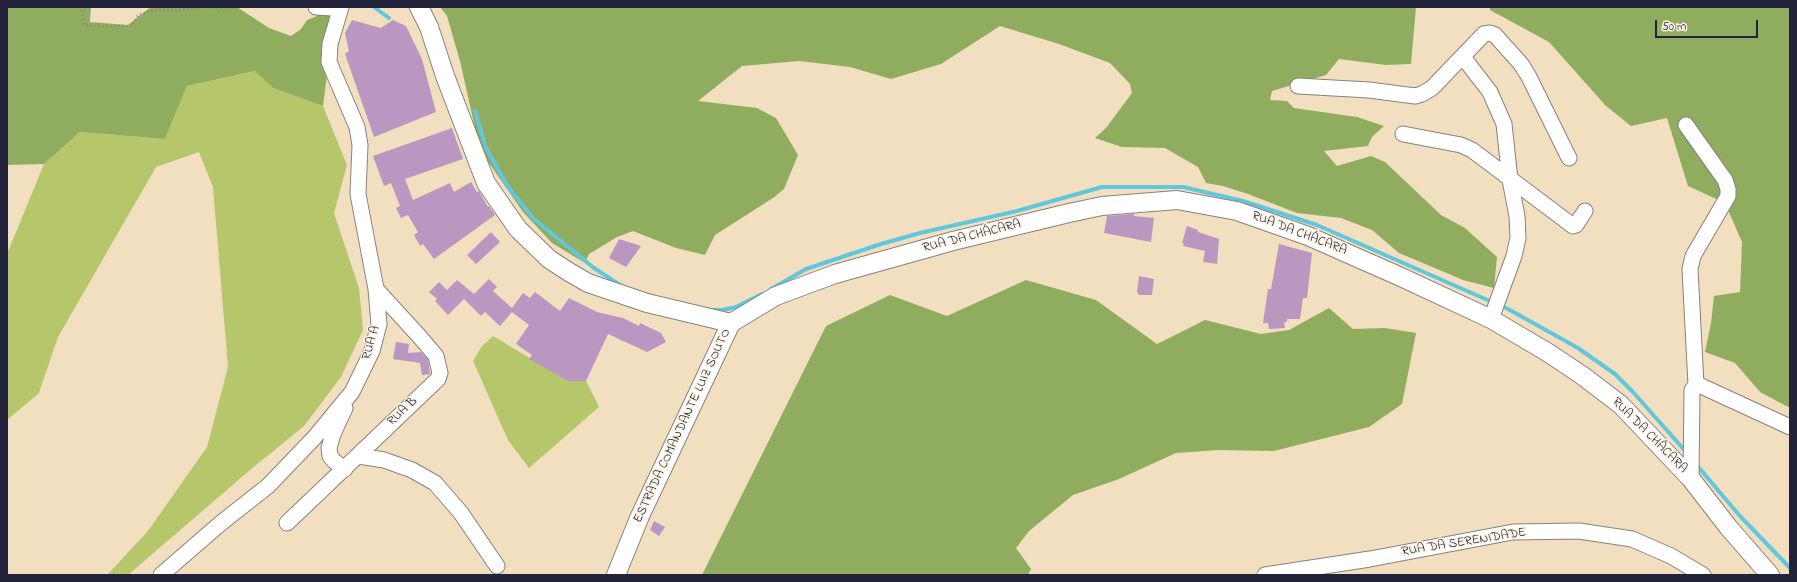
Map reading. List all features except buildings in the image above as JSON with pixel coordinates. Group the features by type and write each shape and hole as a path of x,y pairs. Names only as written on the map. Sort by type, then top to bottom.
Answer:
{"street":[{"name":"RUA A","path":"161,575 221,522 268,486 314,438 352,392 372,351 379,324 376,289 358,194 360,145 357,127 329,62 330,44 340,9 316,7"},
{"name":"ESTRADA COMANDANTE LUIZ SOUTO","path":"419,7 429,27 445,76 486,183 518,229 549,258 568,272 588,283 647,303 731,323 640,516 616,575"},
{"path":"1298,86 1369,90 1414,96 1422,94 1432,88 1484,34 1490,33 1495,35 1521,64 1529,77 1569,158"},
{"path":"1463,57 1481,78 1499,108 1504,124 1510,180 1517,216 1518,238 1514,256 1491,319"},
{"path":"1686,125 1725,180 1728,188 1728,196 1693,256 1690,269 1696,385 1692,390 1691,479"},
{"path":"1403,134 1460,145 1472,150 1573,226 1576,225 1585,211"},
{"name":"RUA DA CHÁCARA","path":"731,323 776,296 820,280 945,243 1102,206 1177,200 1237,211 1308,236 1401,277 1491,319 1547,352 1621,405 1691,479 1729,528 1770,575"},
{"name":"RUA B","path":"287,523 359,456 438,379 440,373 436,356 376,289"},
{"path":"1696,385 1699,385 1790,427"},
{"path":"344,469 330,456 329,448 333,434 352,392"},
{"path":"359,456 384,460 412,470 436,483 461,513 497,566"},
{"name":"RUA DA SERENIDADE","path":"1265,575 1370,559 1513,532 1578,531 1632,539 1671,556 1703,575"}],"path":[{"path":"82,7 84,24 93,26 132,26 138,15 160,9 179,10 204,7 238,7"},
{"path":"174,7 179,10"}],"green space":[{"path":"7,7 91,7 90,22 128,25 148,9 153,7 237,7 269,28 291,36 301,29 307,20 322,14 335,13 323,106 273,88 255,71 187,86 165,139 80,132 44,164 7,165"},
{"path":"440,7 1416,7 1411,64 1386,65 1339,59 1326,75 1272,91 1270,100 1287,101 1294,108 1357,117 1384,126 1372,137 1368,146 1324,151 1337,166 1371,156 1385,162 1441,215 1465,228 1497,257 1494,288 1463,280 1399,253 1372,230 1341,218 1297,213 1248,194 1223,186 1206,183 1198,167 1165,148 1122,147 1095,138 1106,128 1132,93 1130,84 1110,63 1059,44 1000,26 941,64 891,79 850,67 799,61 742,66 698,101 757,108 776,118 798,155 784,189 773,198 715,235 705,255 676,248 633,231 617,237 589,254 585,263 552,243 523,212 480,150 460,61 447,16"},
{"path":"1490,7 1790,7 1790,408 1760,392 1735,363 1705,352 1711,323 1714,296 1740,292 1742,242 1725,203 1688,186 1667,118 1631,126 1606,106 1549,42 1490,10"},
{"path":"256,71 273,88 323,106 347,165 334,213 359,288 363,330 341,377 304,426 250,470 128,575 107,575 148,531 207,447 228,367 213,187 199,152 156,167 58,337 39,393 7,420 7,254 44,164 80,132 165,139 187,86"},
{"path":"1026,280 1096,300 1157,344 1205,320 1261,334 1289,330 1329,308 1353,329 1385,328 1416,333 1402,404 1369,427 1274,451 1218,450 1176,453 1119,479 1073,495 1029,531 1016,548 1031,569 1028,575 702,575 826,326 890,295 947,316"},
{"path":"493,336 568,381 586,381 599,407 529,468 508,440 473,361 482,346"}],"waterway":[{"path":"374,7 389,18"},
{"path":"475,111 486,148 508,187 534,219 594,268 623,287"},
{"path":"771,289 806,269 881,244 920,233 1017,211 1102,187 1183,187 1243,201 1317,225 1508,309 1578,348 1615,374 1687,453"},
{"path":"712,310 722,310 736,307 762,294"},
{"path":"1695,463 1739,515 1790,568"}]}
